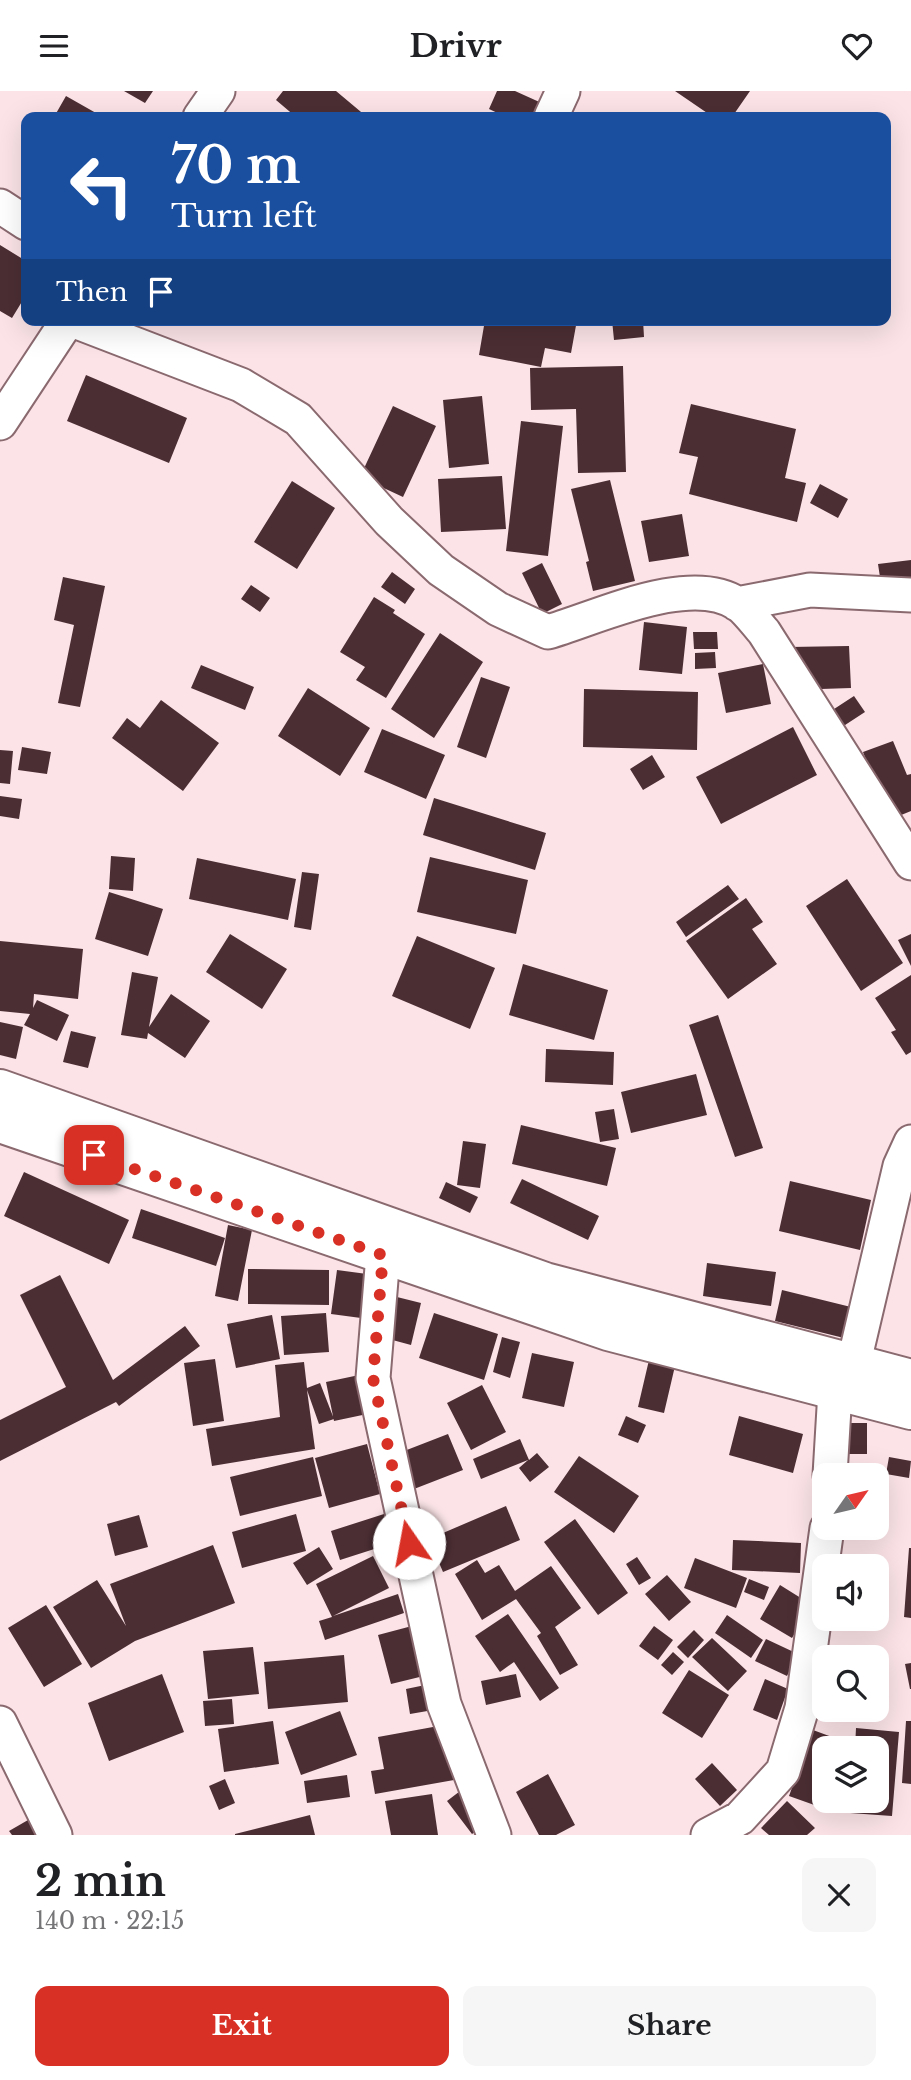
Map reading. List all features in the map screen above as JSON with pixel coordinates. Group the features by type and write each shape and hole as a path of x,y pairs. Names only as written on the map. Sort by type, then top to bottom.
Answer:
{"main road":[{"path":"0,1090 545,1282 844,1378 911,1410"},
{"path":"0,1123 608,1331 844,1378 911,1379"}],"street":[{"path":"203,112 218,91"},
{"path":"553,112 563,91"},
{"path":"0,206 21,220"},
{"path":"0,423 66,326"},
{"path":"86,326 242,385 298,419 389,521 441,570 498,609 548,632 639,601 704,592 737,604 764,632 911,863"},
{"path":"737,604 810,590 911,595"},
{"path":"832,1463 844,1378 900,1166 911,1142"},
{"path":"383,1255 373,1378 444,1704 494,1835"},
{"path":"708,1835 740,1818 783,1771 802,1708 825,1540"},
{"path":"0,1723 55,1835"}],"building":[{"path":"124,91 153,91 145,103"},
{"path":"283,91 336,91 361,112 290,112 276,100"},
{"path":"497,91 515,91 546,105 543,112 495,112 489,109"},
{"path":"675,91 750,91 735,112 706,112"},
{"path":"66,96 94,112 57,112"},
{"path":"0,245 21,258 21,303 12,318 0,311"},
{"path":"484,326 576,326 571,353 545,348 541,367 479,355"},
{"path":"613,326 643,326 644,337 614,340"},
{"path":"623,366 626,472 578,473 576,409 531,410 530,368"},
{"path":"86,375 187,418 169,463 67,421"},
{"path":"482,396 489,464 449,468 443,400"},
{"path":"691,404 796,429 785,478 806,483 797,522 689,494 698,457 679,453"},
{"path":"393,406 436,426 403,497 360,477"},
{"path":"521,421 563,426 548,556 506,551"},
{"path":"502,476 506,529 441,532 438,479"},
{"path":"610,480 635,581 593,591 586,562 589,561 571,489"},
{"path":"292,481 335,508 297,569 254,542"},
{"path":"820,484 848,499 838,518 810,503"},
{"path":"682,514 689,556 649,562 641,521"},
{"path":"911,560 911,593 883,597 878,564"},
{"path":"542,563 562,604 542,614 522,573"},
{"path":"392,572 415,589 405,604 381,587"},
{"path":"63,577 105,586 80,707 58,703 74,625 54,620"},
{"path":"251,585 270,598 260,612 241,599"},
{"path":"374,597 425,634 386,698 356,680 365,667 340,652"},
{"path":"644,622 687,627 682,674 639,670"},
{"path":"693,632 717,632 718,649 694,649"},
{"path":"440,633 483,662 434,738 391,709"},
{"path":"849,646 851,688 791,690 790,647"},
{"path":"715,652 716,668 695,669 695,653"},
{"path":"763,664 771,704 726,713 718,673"},
{"path":"201,665 254,687 245,710 191,688"},
{"path":"481,677 510,687 486,758 457,747"},
{"path":"308,688 370,728 340,776 278,736"},
{"path":"584,689 698,692 697,750 583,747"},
{"path":"854,696 865,712 842,727 831,711"},
{"path":"161,700 219,743 183,791 112,738 127,718 140,728"},
{"path":"793,727 817,775 721,824 696,777"},
{"path":"382,729 445,755 426,799 364,772"},
{"path":"893,741 907,775 911,774 911,811 889,820 863,752"},
{"path":"22,747 51,752 47,774 18,770"},
{"path":"0,750 13,751 10,784 0,783"},
{"path":"652,755 665,777 643,790 630,769"},
{"path":"0,796 22,799 19,819 0,816"},
{"path":"434,798 546,833 535,870 423,835"},
{"path":"111,856 135,858 133,891 109,889"},
{"path":"430,857 528,880 516,934 417,912"},
{"path":"197,858 296,879 288,920 189,899"},
{"path":"302,872 319,874 311,930 294,927"},
{"path":"847,879 903,963 861,991 806,906"},
{"path":"728,885 739,899 686,937 676,922"},
{"path":"109,892 163,909 148,956 95,939"},
{"path":"746,898 763,922 752,929 777,964 728,999 686,941"},
{"path":"230,934 287,969 262,1009 206,972"},
{"path":"911,934 911,966 898,940"},
{"path":"417,936 495,968 470,1029 392,996"},
{"path":"0,941 83,949 78,999 34,994 33,1008 37,1000 69,1015 57,1041 24,1025 30,1014 0,1011"},
{"path":"523,964 608,990 594,1040 509,1015"},
{"path":"132,972 158,977 149,1027 171,994 210,1021 185,1058 148,1033 147,1039 121,1035"},
{"path":"911,975 911,1052 906,1055 891,1032 896,1030 875,998"},
{"path":"718,1015 763,1148 735,1157 689,1025"},
{"path":"0,1022 23,1027 16,1059 0,1055"},
{"path":"71,1031 96,1037 88,1068 63,1062"},
{"path":"546,1049 614,1052 613,1085 545,1082"},
{"path":"696,1074 707,1115 631,1133 621,1092"},
{"path":"614,1109 619,1139 600,1142 595,1112"},
{"path":"521,1125 616,1148 607,1186 512,1164"},
{"path":"463,1141 486,1144 480,1188 457,1185"},
{"path":"24,1172 129,1220 109,1264 4,1216"},
{"path":"522,1179 599,1216 588,1240 510,1203"},
{"path":"790,1181 871,1200 860,1250 779,1231"},
{"path":"446,1182 478,1197 470,1213 439,1198"},
{"path":"141,1209 225,1238 216,1266 132,1238"},
{"path":"228,1225 252,1230 238,1301 215,1296"},
{"path":"707,1263 776,1272 771,1306 703,1296"},
{"path":"248,1269 329,1270 329,1305 248,1304"},
{"path":"337,1270 367,1274 361,1318 331,1314"},
{"path":"60,1275 113,1380 185,1326 200,1346 119,1406 116,1402 0,1461 0,1420 66,1387 20,1295"},
{"path":"782,1290 855,1308 848,1339 775,1321"},
{"path":"385,1294 421,1303 411,1345 374,1335"},
{"path":"326,1313 329,1352 284,1355 281,1316"},
{"path":"434,1313 498,1334 484,1380 419,1358"},
{"path":"272,1315 280,1359 236,1368 227,1324"},
{"path":"502,1337 520,1342 510,1378 493,1372"},
{"path":"532,1353 574,1362 564,1407 522,1398"},
{"path":"215,1359 224,1421 193,1426 184,1363"},
{"path":"649,1360 675,1366 664,1413 638,1407"},
{"path":"304,1362 307,1388 320,1383 334,1419 319,1424 307,1390 315,1449 212,1466 206,1429 280,1417 275,1365"},
{"path":"364,1374 372,1413 334,1421 326,1382"},
{"path":"482,1385 506,1432 471,1450 447,1403"},
{"path":"626,1416 646,1425 638,1443 618,1435"},
{"path":"739,1416 803,1434 793,1473 729,1455"},
{"path":"844,1423 867,1423 867,1454 844,1454"},
{"path":"448,1434 463,1470 414,1489 399,1453"},
{"path":"520,1439 529,1460 537,1453 549,1467 530,1482 519,1468 528,1460 481,1479 473,1459"},
{"path":"367,1444 380,1494 329,1508 315,1458"},
{"path":"579,1456 639,1496 614,1533 554,1492"},
{"path":"313,1457 322,1496 240,1516 230,1477"},
{"path":"889,1457 911,1461 909,1478 889,1475"},
{"path":"506,1506 520,1540 443,1572 429,1539"},
{"path":"296,1514 306,1551 242,1568 232,1532"},
{"path":"384,1514 393,1543 340,1560 331,1531"},
{"path":"139,1515 148,1547 115,1556 107,1524"},
{"path":"575,1519 628,1593 598,1615 544,1542"},
{"path":"733,1540 801,1543 800,1573 732,1570"},
{"path":"213,1545 235,1603 135,1641 91,1668 53,1607 97,1580 126,1626 110,1584"},
{"path":"319,1547 333,1569 307,1585 293,1563"},
{"path":"911,1548 911,1618 904,1617"},
{"path":"373,1556 389,1588 333,1616 398,1594 404,1613 325,1640 319,1621 332,1617 316,1584"},
{"path":"637,1557 651,1578 639,1585 626,1564"},
{"path":"695,1558 747,1578 736,1608 684,1588"},
{"path":"477,1560 485,1573 499,1565 515,1591 551,1566 581,1608 555,1627 578,1665 560,1675 537,1636 541,1633 516,1599 482,1620 455,1574"},
{"path":"667,1575 691,1602 669,1621 645,1594"},
{"path":"749,1579 769,1587 764,1600 744,1592"},
{"path":"780,1585 812,1605 792,1638 760,1619"},
{"path":"46,1605 82,1664 44,1687 8,1628"},
{"path":"508,1614 559,1688 540,1701 514,1662 500,1672 475,1636"},
{"path":"727,1615 763,1640 751,1658 715,1633"},
{"path":"427,1622 440,1672 391,1684 378,1635"},
{"path":"654,1626 673,1640 658,1660 639,1646"},
{"path":"694,1630 704,1640 688,1658 677,1647"},
{"path":"712,1638 747,1671 728,1691 692,1657"},
{"path":"766,1639 798,1654 787,1676 755,1661"},
{"path":"253,1647 259,1694 208,1699 203,1651"},
{"path":"673,1652 684,1662 672,1675 661,1665"},
{"path":"344,1655 348,1702 268,1709 264,1662"},
{"path":"911,1663 911,1689 910,1689 905,1664"},
{"path":"689,1670 729,1695 702,1738 662,1713"},
{"path":"162,1674 184,1732 109,1761 88,1703"},
{"path":"516,1674 521,1697 486,1705 481,1681"},
{"path":"765,1679 788,1689 777,1720 753,1710"},
{"path":"435,1683 439,1709 410,1714 406,1689"},
{"path":"232,1699 234,1724 205,1726 203,1701"},
{"path":"340,1711 357,1755 301,1775 285,1732"},
{"path":"273,1721 279,1764 224,1772 218,1729"},
{"path":"906,1721 911,1721 911,1784 902,1783"},
{"path":"444,1725 454,1780 375,1794 371,1771 384,1769 378,1737"},
{"path":"856,1728 899,1732 892,1816 850,1813 889,1813 889,1736 856,1736"},
{"path":"813,1730 829,1736 812,1736 812,1804 789,1796"},
{"path":"712,1763 737,1790 720,1806 695,1779"},
{"path":"548,1774 575,1825 556,1835 539,1835 516,1792"},
{"path":"347,1775 350,1797 307,1803 304,1781"},
{"path":"225,1779 235,1803 219,1810 209,1786"},
{"path":"472,1782 498,1815 472,1834 447,1801"},
{"path":"432,1794 438,1835 391,1835 385,1801"},
{"path":"787,1801 815,1828 807,1835 769,1835 761,1828"},
{"path":"310,1815 315,1835 235,1835 235,1834"},
{"path":"35,1816 46,1835 12,1835 9,1831"}],"route":[{"path":"94,1155 383,1255 373,1378 409,1543"}]}
